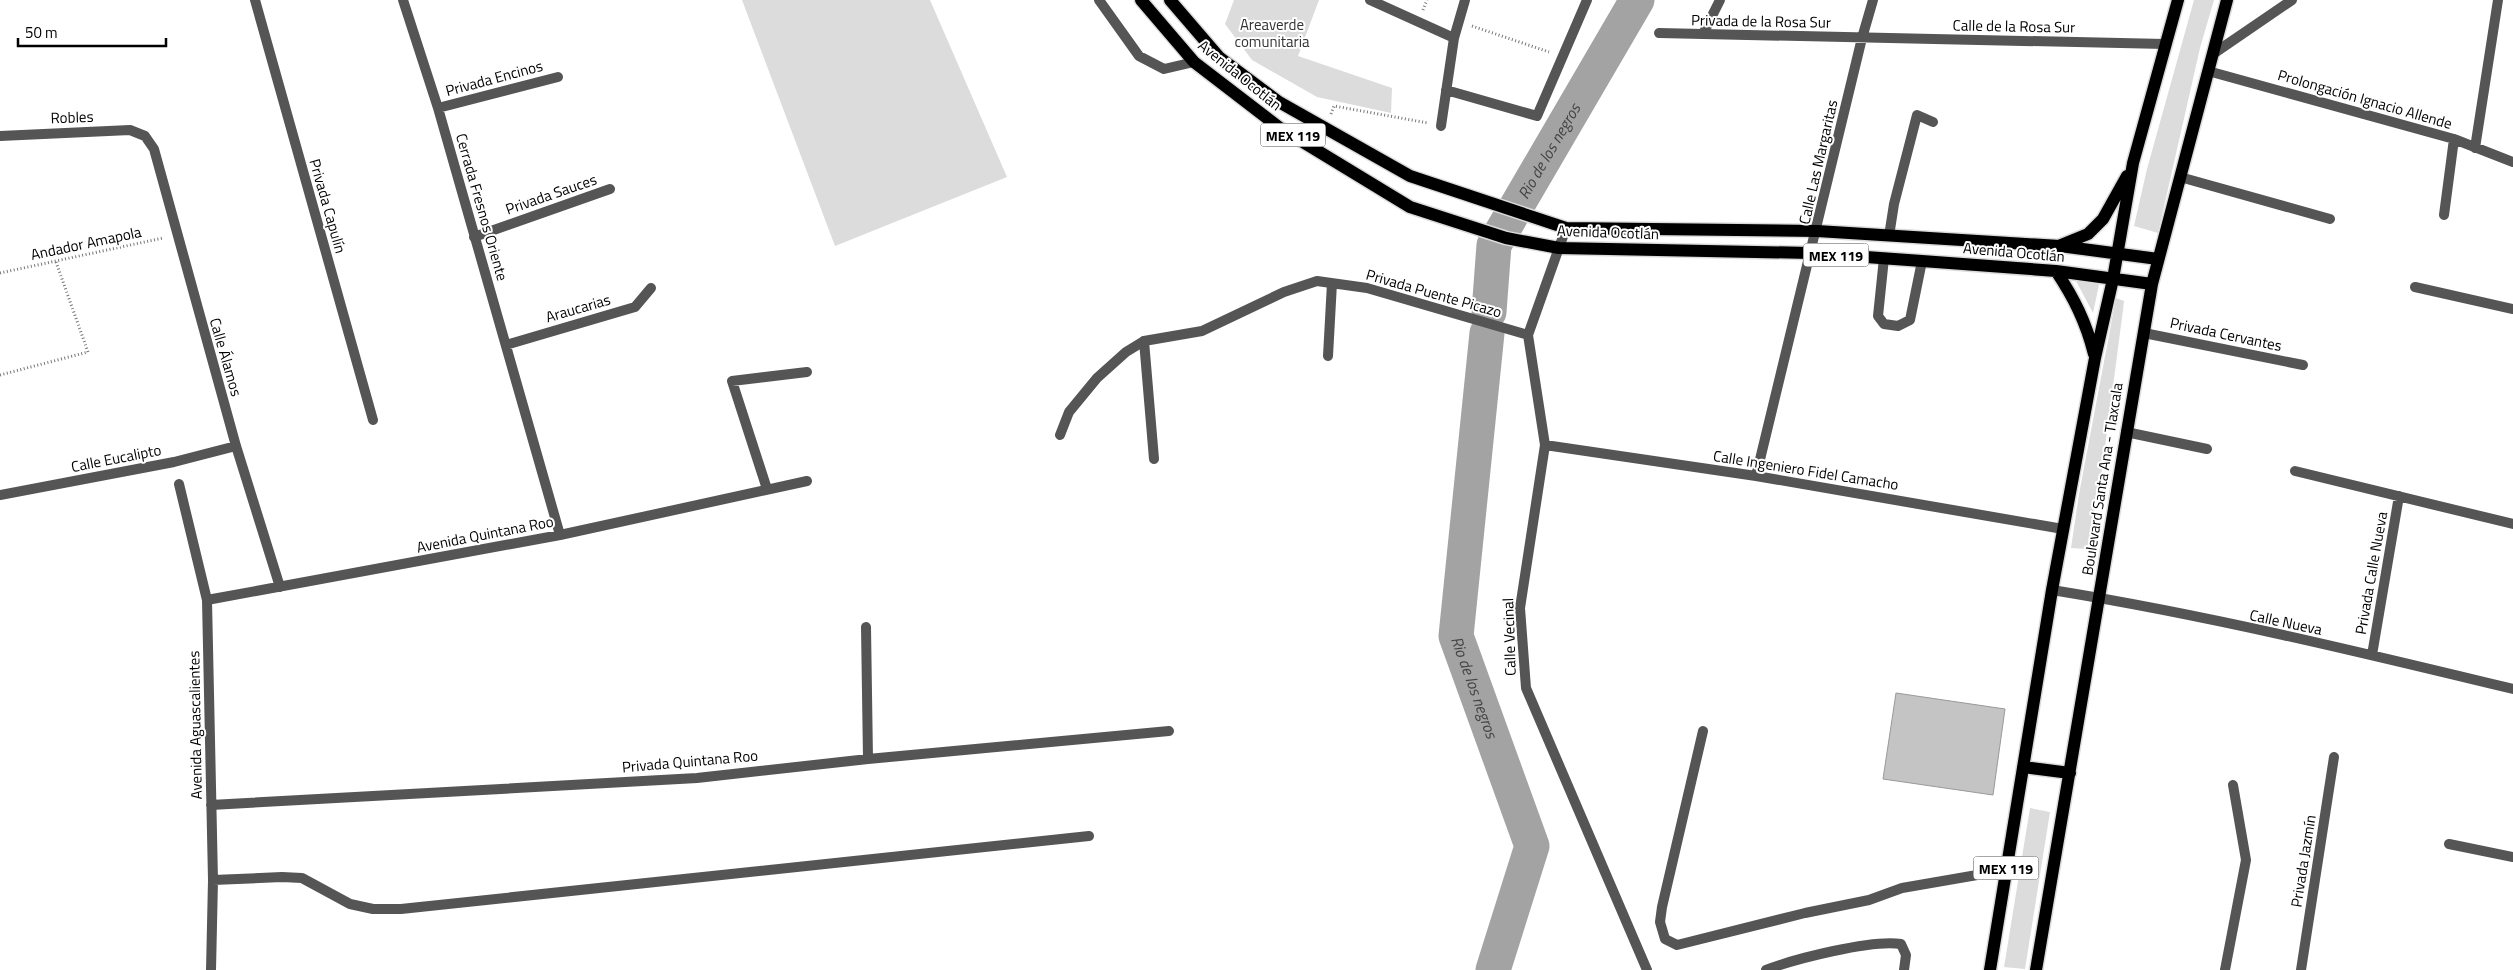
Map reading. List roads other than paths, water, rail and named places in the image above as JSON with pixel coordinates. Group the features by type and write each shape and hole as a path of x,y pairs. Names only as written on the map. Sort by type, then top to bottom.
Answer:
{"main road":[{"name":"Avenida Ocotlán","path":"1141,0 1194,62 1280,128 1410,207 1519,241 1559,248 1810,253 1884,258 2056,271 2152,284"},
{"name":"Avenida Ocotlán","path":"1170,0 1219,57 1279,102 1410,176 1566,228 1817,231 2060,246 2158,259"},
{"name":"Boulevard Santa Ana - Tlaxcala","path":"1990,970 2052,590 2095,358 2118,254 2134,162 2178,0"},
{"name":"Boulevard Santa Ana - Tlaxcala","path":"2036,970 2152,284 2227,0"},
{"path":"2060,246 2088,234 2103,219 2134,162"},
{"path":"2056,271 2074,297 2084,320 2095,358"},
{"path":"2023,767 2070,773"}],"street":[{"name":"Privada Capulín","path":"255,0 373,420"},
{"name":"Cerrada Fresnos Oriente","path":"403,0 438,108 560,535"},
{"path":"1099,0 1139,56 1164,68 1194,62"},
{"path":"1370,0 1454,38"},
{"path":"1441,126 1454,38 1465,0"},
{"path":"1446,90 1537,116 1586,0"},
{"path":"1703,34 1720,0"},
{"name":"Calle Las Margaritas","path":"1756,476 1817,231 1862,38 1874,0"},
{"path":"2213,54 2292,0"},
{"path":"2475,148 2498,0"},
{"name":"Privada de la Rosa Sur","path":"1659,33 1862,38"},
{"name":"Calle de la Rosa Sur","path":"1862,38 2165,44"},
{"name":"Prolongación Ignacio Allende","path":"2208,71 2454,139 2513,162"},
{"name":"Privada Encinos","path":"438,108 558,77"},
{"path":"1889,236 1894,204 1917,115 1933,122"},
{"name":"Robles","path":"0,136 130,130 145,136"},
{"name":"Calle Álamos","path":"145,136 154,148 176,235 236,446 280,587"},
{"path":"2444,215 2454,139"},
{"path":"2180,177 2330,219"},
{"name":"Privada Sauces","path":"474,237 610,189"},
{"name":"Calle Vecinal","path":"1566,228 1528,334 1545,445 1520,608 1526,688 1647,970"},
{"path":"1884,258 1878,316 1884,324 1898,326 1910,320 1922,261"},
{"name":"Privada Puente Picazo","path":"1060,435 1069,412 1097,378 1126,352 1144,341 1202,331 1284,292 1317,281 1366,288 1528,334"},
{"path":"1328,356 1332,283"},
{"path":"2415,287 2513,309"},
{"name":"Araucarias","path":"506,345 634,307 651,288"},
{"name":"Privada Cervantes","path":"2144,333 2303,366"},
{"path":"1144,341 1154,459"},
{"path":"767,489 732,381 807,372"},
{"path":"2126,432 2207,449"},
{"name":"Calle Ingeniero Fidel Camacho","path":"1545,445 1756,476 2063,529"},
{"name":"Calle Eucalipto","path":"0,495 174,462 236,446"},
{"path":"2295,471 2513,524"},
{"name":"Avenida Quintana Roo","path":"207,600 560,535 807,480"},
{"name":"Avenida Aguascalientes","path":"179,484 207,600 213,880 210,970"},
{"name":"Privada Calle Nueva","path":"2372,655 2399,496"},
{"name":"Calle Nueva","path":"2052,590 2099,598 2372,655 2513,689"},
{"path":"866,627 868,758"},
{"name":"Privada Quintana Roo","path":"211,805 697,778 868,758 1169,731"},
{"path":"1702,731 1660,922 1665,939 1676,946 1806,913 1870,900 1902,888 2006,870"},
{"name":"Privada Jazmín","path":"2301,970 2334,757"},
{"path":"2226,970 2246,860 2233,785"},
{"path":"213,880 302,878 350,904 373,909 401,910 1089,836"},
{"path":"2449,844 2513,857"},
{"path":"1771,969 1889,942 1901,944 1906,955 1904,970"}],"waterway":[{"name":"Rio de los negros","path":"1489,312 1494,245 1637,0"},
{"name":"Rio de los negros","path":"1487,333 1456,636 1532,846 1493,970"}],"park label":[{"name":"Areaverde comunitaria","path":"1272,32"}]}
